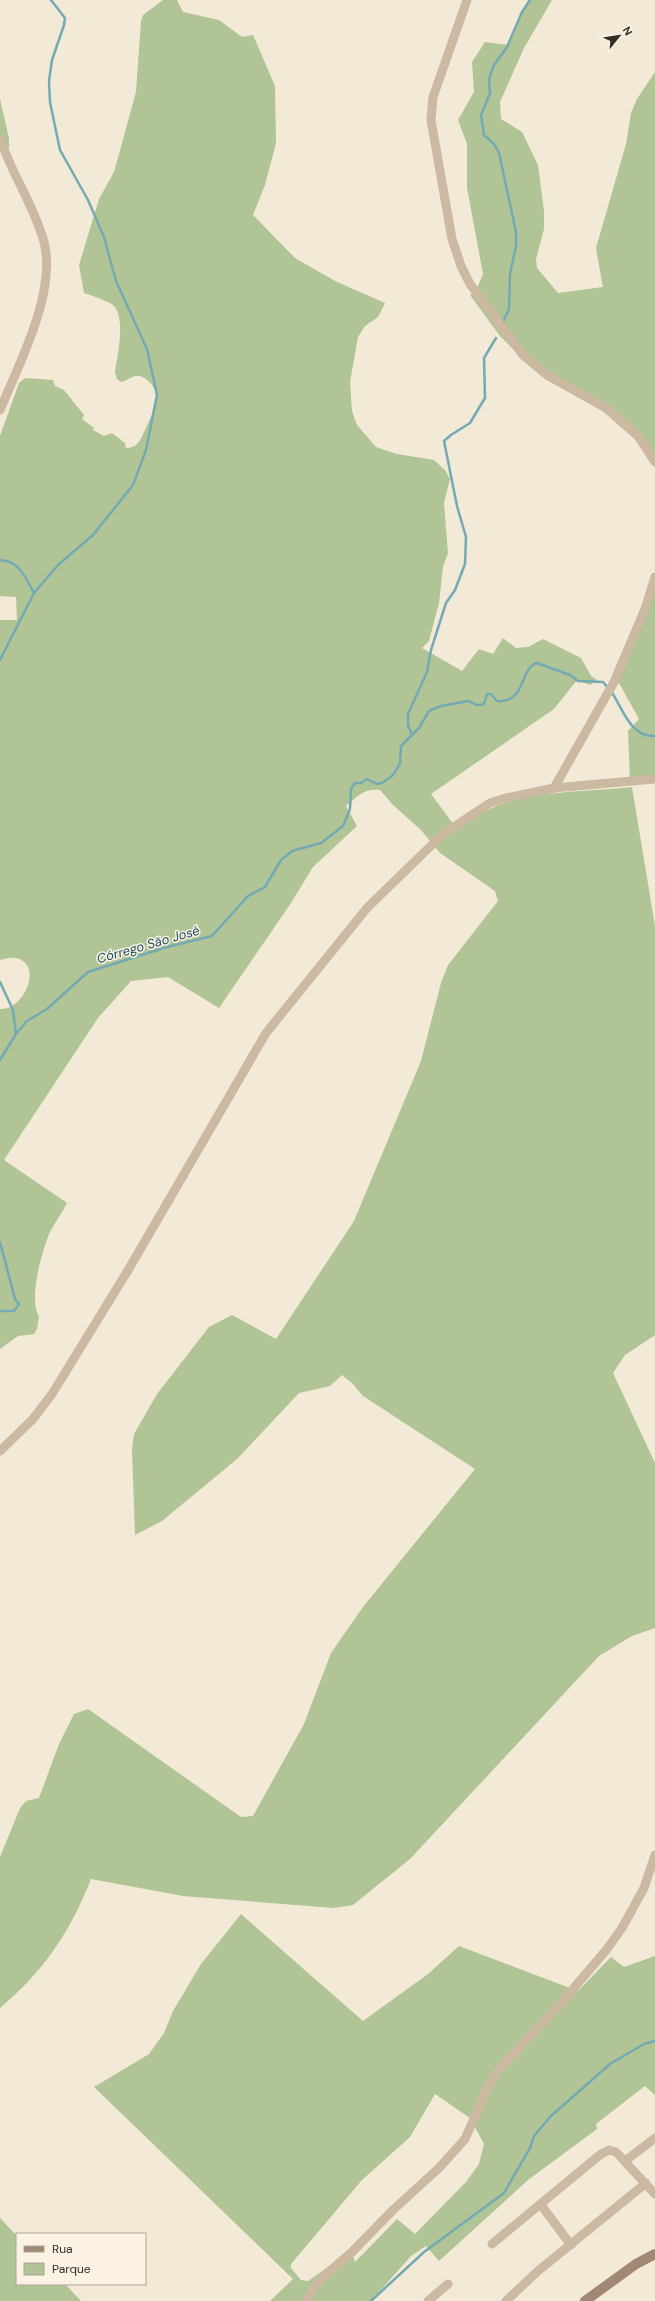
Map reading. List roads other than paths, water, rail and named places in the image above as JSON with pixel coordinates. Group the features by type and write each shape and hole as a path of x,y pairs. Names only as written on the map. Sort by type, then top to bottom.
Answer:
{"street":[{"path":"467,0 433,97 431,120 452,239 461,266 482,301 530,363 547,375 606,408 638,436 655,462"},
{"path":"0,138 6,158 38,225 46,257 41,306 0,410"},
{"path":"554,788 614,682 645,609 655,577"},
{"path":"0,1451 33,1419 52,1394 127,1272 266,1033 367,908 443,834 476,811 506,798 554,788 655,779"},
{"path":"306,2301 324,2276 352,2252 394,2209 439,2168 465,2139 487,2089 499,2069 562,2002 607,1949 622,1928 644,1888 655,1855"},
{"path":"625,2162 655,2138"},
{"path":"492,2244 601,2154 610,2150 616,2152 655,2194"},
{"path":"506,2301 570,2245 646,2183"},
{"path":"540,2205 570,2245"},
{"path":"585,2301 636,2264 655,2254"},
{"path":"428,2301 448,2284"}],"waterway":[{"path":"0,660 34,593 58,565 93,535 133,485 146,450 157,395 147,349 116,281 104,237 88,200 60,150 50,102 49,81 52,60 65,18 51,0"},
{"path":"502,324 509,309 510,274 516,246 516,232 499,153 494,144 484,135 481,115 490,93 489,79 494,65 507,47 522,12 530,0"},
{"path":"412,735 408,725 408,714 427,672 431,650 446,603 455,590 465,564 466,537 457,506 444,441 470,423 485,398 484,358 496,338"},
{"path":"0,560 12,563 17,567 25,576 34,593"},
{"name":"Córrego São José","path":"0,1060 16,1034 27,1021 47,1009 88,972 167,947 212,936 248,896 265,887 281,860 292,851 321,843 343,826 350,809 351,789 355,783 361,783 367,779 377,784 382,783 392,776 400,764 401,746 419,728 429,711 441,706 468,701 481,705 484,704 487,694 491,694 497,701 506,700 513,697 522,685 528,671 537,663 570,675 578,681 603,682 608,688"},
{"name":"Córrego São José","path":"611,691 633,727 646,735 655,736"},
{"path":"0,982 13,1010 16,1034"},
{"name":"Córrego São José","path":"0,1242 15,1299 19,1304 14,1311 0,1311"},
{"path":"371,2301 424,2252 504,2193 530,2148 534,2136 551,2116 610,2064 644,2044 655,2041"}]}
